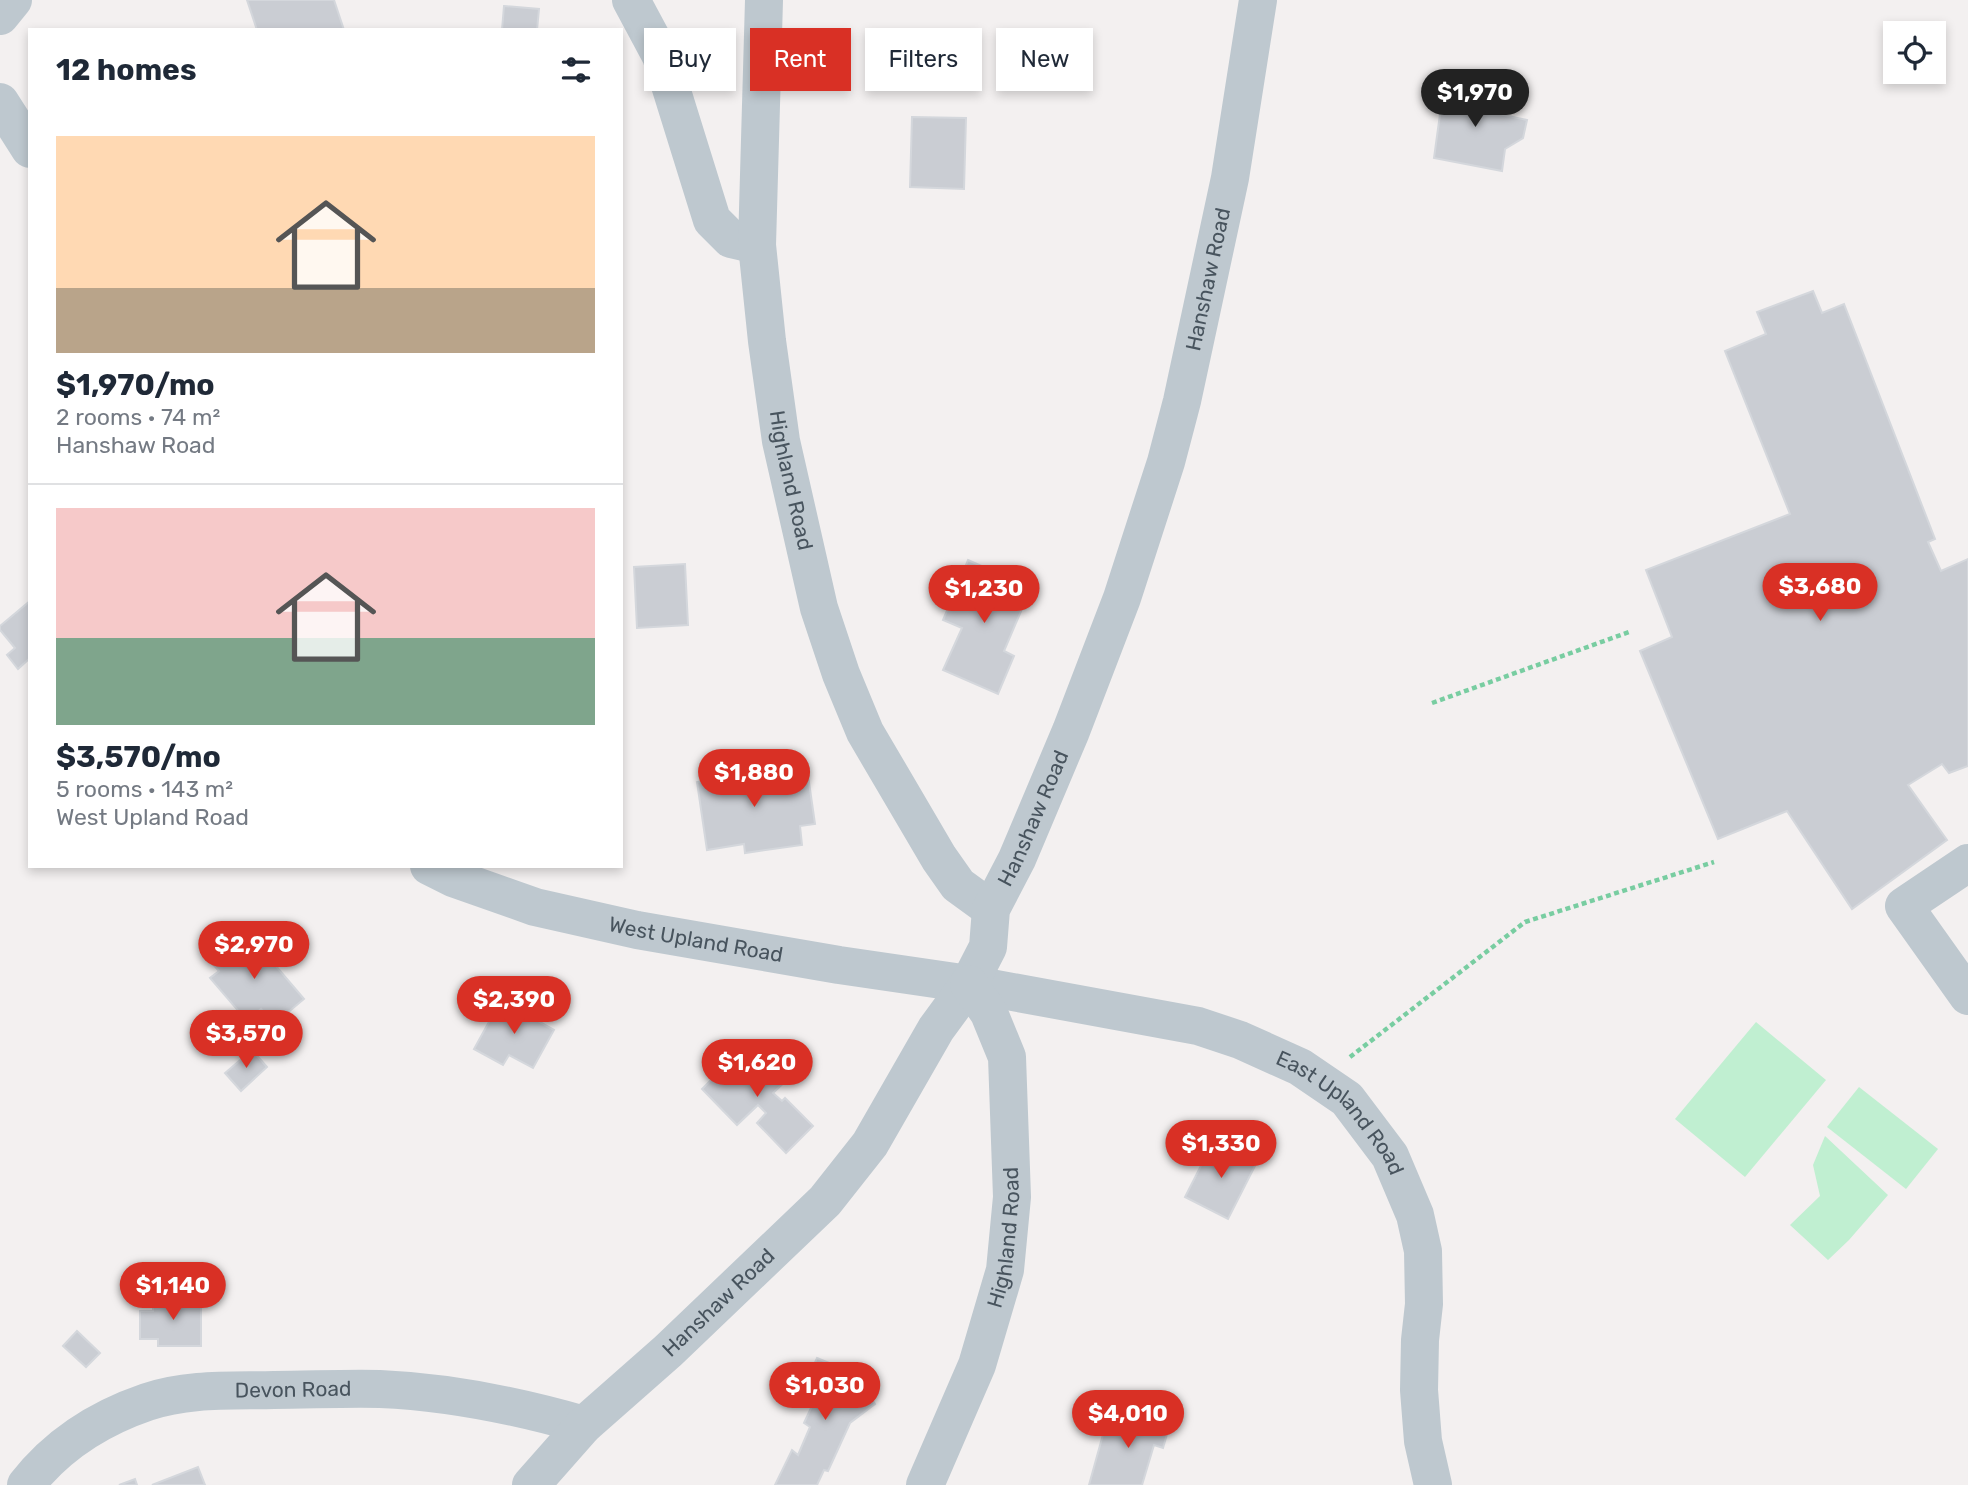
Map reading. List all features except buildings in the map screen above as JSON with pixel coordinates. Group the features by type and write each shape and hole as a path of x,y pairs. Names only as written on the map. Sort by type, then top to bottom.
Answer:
{"street":[{"path":"0,16 13,0"},
{"path":"631,0 661,56 712,220 731,239 757,245"},
{"name":"Highland Road","path":"764,0 757,245 781,441 819,608 841,674 865,732 939,858 958,885 991,909"},
{"name":"Hanshaw Road","path":"531,1485 584,1425 668,1351 825,1201 870,1144 936,1029 969,984 988,947 991,909 1017,859 1099,659 1122,598 1166,462 1182,401 1230,178 1258,0"},
{"path":"0,102 28,146"},
{"path":"1968,863 1904,906 1968,996"},
{"name":"West Upland Road","path":"433,868 453,878 535,906 637,930 839,965 969,984"},
{"name":"Highland Road","path":"925,1485 977,1365 1005,1270 1012,1197 1007,1057 989,1013 969,984"},
{"name":"East Upland Road","path":"969,984 1198,1026 1267,1051 1300,1067 1347,1099 1390,1156 1415,1214 1423,1251 1420,1403 1423,1441 1433,1485"},
{"name":"Devon Road","path":"26,1485 57,1451 100,1422 149,1401 201,1391 380,1389 453,1396 541,1413 584,1425"}],"path":[{"path":"1432,703 1629,632"},
{"path":"1350,1058 1525,922 1714,862"}],"green space":[{"path":"1756,1022 1826,1080 1745,1177 1675,1119"},
{"path":"1859,1087 1938,1149 1906,1189 1827,1127"},
{"path":"1825,1136 1888,1195 1828,1260 1790,1225 1820,1196 1813,1165"}]}
